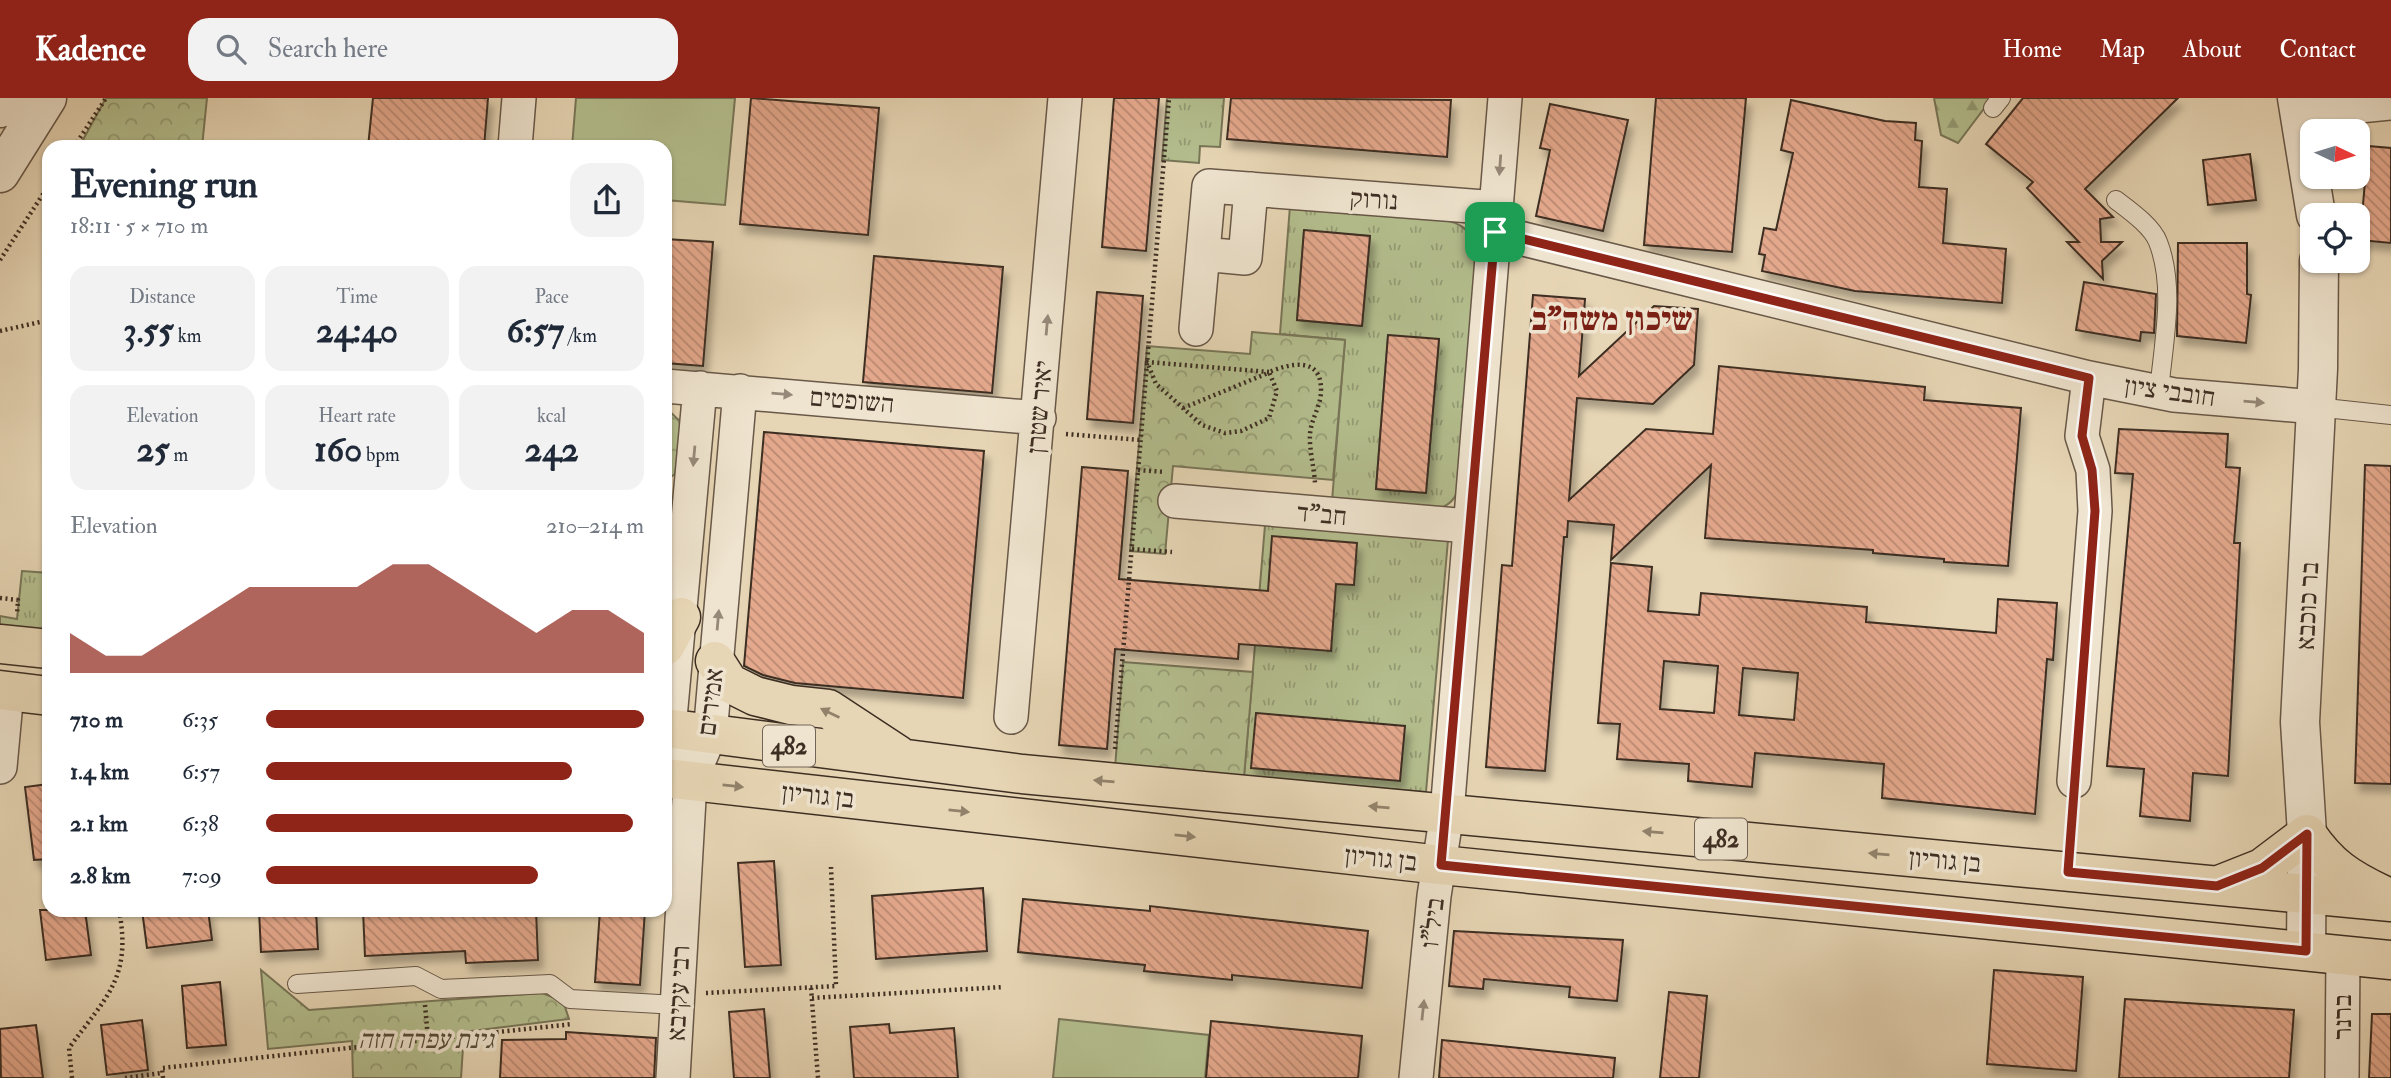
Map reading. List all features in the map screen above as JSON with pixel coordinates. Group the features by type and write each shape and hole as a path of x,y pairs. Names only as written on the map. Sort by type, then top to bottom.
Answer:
{"main road":[{"path":"8,631 42,646"},
{"path":"715,661 729,683 755,696 791,705 828,709 909,762"},
{"path":"3,690 42,695"},
{"name":"בן גוריון","path":"672,729 909,762 2217,886 2391,900"},
{"name":"בן גוריון","path":"677,780 1441,865 2391,960"},
{"path":"2217,886 2262,868 2307,834 2326,861 2354,881 2391,900"}],"street":[{"path":"0,108 6,98"},
{"path":"0,173 47,98"},
{"path":"516,140 519,98"},
{"name":"יאיר שטרן","path":"1012,717 1065,98"},
{"name":"ביל\"ו","path":"1416,1078 1434,896 1441,865 1447,813 1506,98"},
{"path":"2314,203 2298,105 2391,103"},
{"name":"נורוק","path":"1196,329 1209,186 1496,220"},
{"name":"חובבי ציון","path":"1496,220 2089,378 2159,392 2316,407"},
{"name":"בר כוכבא","path":"2319,273 2316,407 2300,722 2307,834 2307,894 2324,953"},
{"path":"2074,781 2095,511 2092,470 2082,436 2089,378"},
{"name":"השופטים","path":"672,386 1039,418"},
{"name":"אמירים","path":"673,631 700,388"},
{"name":"אמירים","path":"677,780 710,735 740,391"},
{"name":"חב\"ד","path":"1176,487 1469,526"},
{"path":"0,767 3,690"},
{"name":"אמירים","path":"672,754 677,780"},
{"name":"רבי עקיבא","path":"673,1078 687,999 677,780"},
{"name":"ברנר","path":"2324,953 2342,1078"}],"lane":[{"path":"2116,200 2157,239 2162,261 2167,288 2159,392"},
{"path":"2316,407 2391,415"},
{"path":"297,984 416,976 441,989 550,984 570,999 687,999"}],"path":[{"path":"79,140 106,98"},
{"path":"1112,782 1169,98"},
{"path":"0,260 42,196"},
{"path":"0,331 42,322"},
{"path":"1147,362 1269,372"},
{"path":"1147,362 1156,384 1202,425 1225,433 1256,425 1269,418 1276,402 1277,391 1269,372"},
{"path":"1183,408 1293,363 1309,366 1318,376 1321,391 1310,434 1315,483"},
{"path":"1069,434 1141,440"},
{"path":"1138,470 1176,487"},
{"path":"1132,549 1172,552"},
{"path":"0,598 18,600 8,631"},
{"path":"2068,872 2074,781"},
{"path":"687,999 836,986 831,867"},
{"path":"72,1078 69,1048 120,974 123,931 120,917"},
{"path":"812,998 1003,987"},
{"path":"811,988 818,1078"},
{"path":"125,1078 163,1076 162,1068 581,1023"}],"green space":[{"path":"106,98 207,98 203,140 83,140"},
{"path":"576,98 735,98 725,205 672,201 672,140 573,140"},
{"path":"1167,98 1224,98 1220,147 1200,146 1199,163 1162,160"},
{"path":"1934,98 1992,98 1958,143 1941,135"},
{"path":"1290,206 1441,219 1465,229 1477,251 1458,491 1452,501 1436,510 1332,501 1345,340 1280,334","holes":["1304,231 1370,236 1362,326 1297,320","1388,336 1439,340 1426,493 1376,489"]},
{"path":"1252,332 1345,340 1333,480 1173,466 1165,554 1130,551 1147,346 1250,354"},
{"path":"672,414 684,425 675,474 672,476"},
{"path":"1265,525 1448,540 1426,792 1244,777"},
{"path":"22,571 42,572 42,632 0,627 0,616 17,619"},
{"path":"1123,662 1253,672 1244,777 1115,768"},
{"name":"גינת עפרה חזה","path":"261,970 309,1010 542,993 563,1001 569,1019 464,1032 461,1078 353,1078 352,1041 268,1049"},
{"path":"1059,1019 1209,1035 1205,1078 1053,1078"}],"building":[{"path":"373,98 488,98 485,140 369,140"},
{"path":"751,98 879,108 868,235 740,224"},
{"path":"1114,98 1159,98 1146,251 1102,247"},
{"path":"1231,98 1451,100 1447,157 1227,139"},
{"path":"1656,98 1746,98 1732,252 1644,245"},
{"path":"2023,98 2178,98 2085,189 2113,217 2100,219 2101,242 2122,242 2102,261 2103,279 2067,242 2079,242 2027,188 2033,182 1986,144"},
{"path":"1791,100 1885,121 1916,123 1915,140 1922,141 1919,187 1947,189 1943,243 2006,249 2002,303 1855,291 1762,271 1765,255 1759,254 1764,228 1776,230 1793,153 1781,150"},
{"path":"1550,104 1628,120 1603,231 1536,216 1550,150 1540,148"},
{"path":"2370,146 2391,148 2391,243 2370,241 2370,203 2363,203 2364,189 2370,189"},
{"path":"2250,154 2256,200 2208,205 2203,160"},
{"path":"1304,230 1370,236 1362,326 1297,320"},
{"path":"672,239 713,242 703,366 672,364"},
{"path":"2178,243 2247,243 2247,294 2251,295 2246,343 2177,336"},
{"path":"874,256 1003,267 992,393 863,382"},
{"path":"2084,282 2156,294 2154,333 2141,332 2140,341 2076,330"},
{"path":"1097,292 1143,296 1133,423 1087,419"},
{"path":"1533,295 1585,299 1579,376 1654,306 1698,309 1694,365 1653,404 1577,398 1569,500 1646,429 1713,434 1719,366 1925,387 1924,400 2021,408 2008,566 1944,562 1944,559 1873,553 1873,550 1705,538 1711,465 1611,560 1614,525 1568,521 1567,537 1564,537 1545,771 1486,767 1502,565 1512,566"},
{"path":"1388,335 1439,339 1426,493 1376,489"},
{"path":"2119,429 2228,434 2226,467 2240,468 2234,543 2240,543 2228,776 2193,773 2190,821 2140,816 2144,769 2107,766 2133,474 2115,473"},
{"path":"764,432 984,451 963,698 795,683 763,675 744,666"},
{"path":"2365,465 2391,466 2391,784 2355,783"},
{"path":"1082,467 1128,471 1119,579 1268,591 1272,536 1357,543 1354,585 1336,584 1331,651 1239,644 1238,659 1115,649 1107,749 1059,745"},
{"path":"1611,563 1652,567 1648,611 1699,615 1701,593 1867,607 1866,622 1996,633 1998,599 2057,603 2053,660 2047,659 2035,814 1882,798 1884,764 1755,753 1752,787 1688,781 1689,764 1617,759 1620,724 1598,723","holes":["1664,661 1718,666 1714,713 1660,709","1743,668 1798,673 1794,720 1739,715"]},
{"path":"1256,713 1405,726 1400,781 1251,768"},
{"path":"42,785 42,859 34,860 25,787"},
{"path":"774,861 781,965 745,967 738,863"},
{"path":"983,888 987,951 876,959 872,896"},
{"path":"1023,899 1150,911 1150,906 1368,931 1362,988 1232,975 1232,980 1144,971 1145,965 1018,952"},
{"path":"40,910 42,917 86,917 91,955 46,960"},
{"path":"143,917 209,917 212,940 147,948"},
{"path":"259,917 316,917 318,949 261,952"},
{"path":"363,917 536,917 538,960 466,963 465,951 365,956"},
{"path":"600,917 645,917 640,985 595,982"},
{"path":"1454,931 1623,940 1617,1001 1569,997 1570,987 1484,979 1483,989 1449,986"},
{"path":"1994,970 2083,977 2076,1071 1987,1064"},
{"path":"220,982 226,1045 187,1048 182,986"},
{"path":"1669,992 1707,996 1699,1078 1660,1078"},
{"path":"2125,999 2294,1010 2289,1078 2119,1078"},
{"path":"764,1009 770,1078 734,1078 729,1012"},
{"path":"2372,1014 2391,1014 2391,1078 2369,1078"},
{"path":"142,1020 148,1070 107,1075 101,1025"},
{"path":"1211,1021 1362,1036 1358,1078 1206,1078"},
{"path":"889,1024 890,1033 954,1028 958,1078 854,1078 850,1027"},
{"path":"36,1025 43,1078 1,1078 0,1029"},
{"path":"566,1032 656,1038 654,1078 500,1078 502,1040 566,1039"},
{"path":"1442,1040 1615,1058 1613,1078 1439,1078"}],"district":[{"name":"שיכון משה\"ב","path":"1612,318"}],"route":[{"path":"1495,232 2089,378 2082,436 2092,470 2095,511 2068,872 2217,886 2262,868 2307,834 2306,951 1441,865 1495,232"}]}
